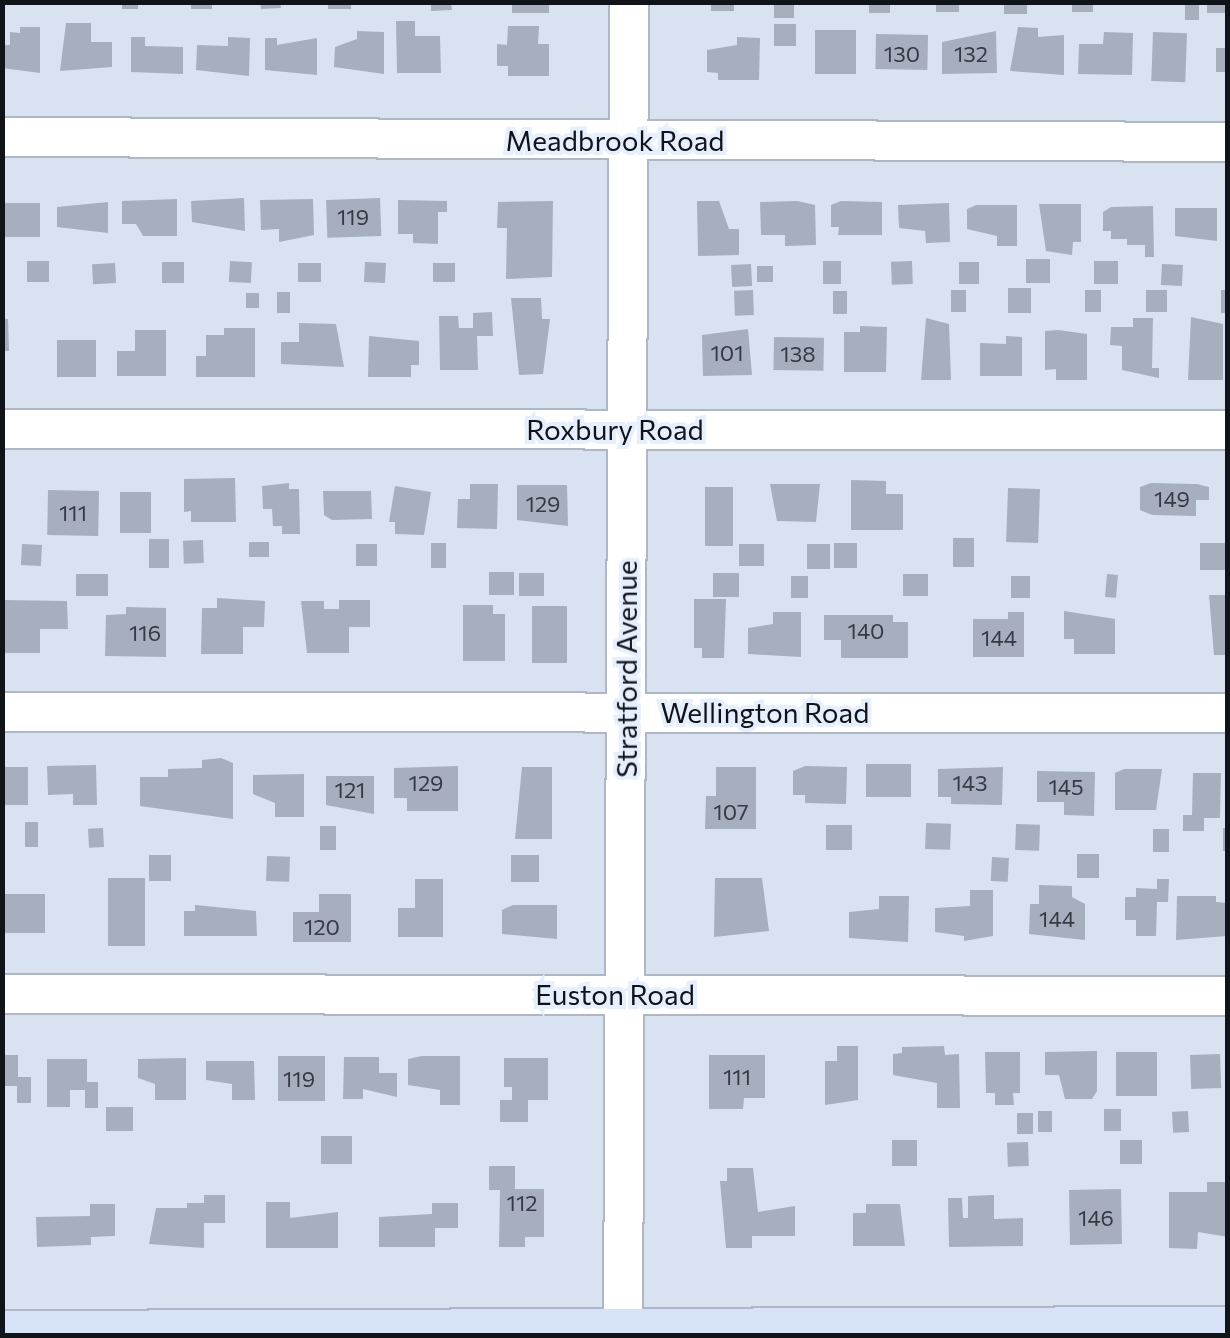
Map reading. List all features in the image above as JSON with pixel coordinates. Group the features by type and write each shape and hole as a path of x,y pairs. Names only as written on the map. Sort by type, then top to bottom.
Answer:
{"main road":[{"path":"2,1334 1228,1332"}],"street":[{"name":"Stratford Avenue","path":"623,1333 629,2"},
{"name":"Meadbrook Road","path":"2,137 1228,142"},
{"name":"Roxbury Road","path":"2,429 1228,430"},
{"name":"Wellington Road","path":"2,712 1228,712"},
{"name":"Euston Road","path":"2,994 1228,996"}],"building":[{"path":"122,2 138,2 138,9 122,9"},
{"path":"191,2 212,2 212,9 191,9"},
{"path":"260,2 280,2 281,8 261,9"},
{"path":"328,2 351,2 351,9 328,9"},
{"path":"431,2 451,2 452,10 431,11"},
{"path":"512,2 549,2 549,13 512,13"},
{"path":"711,2 734,2 734,11 711,11"},
{"path":"774,2 794,2 794,18 774,18"},
{"path":"869,2 890,2 890,13 869,13"},
{"path":"936,2 959,2 959,12 936,12"},
{"path":"1004,2 1027,2 1027,14 1004,14"},
{"path":"1072,2 1093,2 1093,12 1072,12"},
{"path":"1185,2 1199,2 1199,20 1185,20"},
{"path":"1207,2 1228,2 1228,13 1207,13"},
{"path":"396,21 415,21 415,36 440,36 441,73 397,73"},
{"path":"66,23 91,23 91,42 112,42 112,67 60,71"},
{"path":"774,24 796,24 796,46 774,46"},
{"path":"508,26 539,26 538,44 549,44 549,76 508,76 508,66 497,66 497,44 507,45"},
{"path":"20,27 40,27 40,73 2,68 2,45 10,45 10,32 20,33"},
{"path":"1018,27 1038,28 1038,37 1064,35 1064,75 1010,71"},
{"path":"815,30 856,30 856,74 815,74"},
{"path":"357,31 384,32 384,74 334,67 335,47 357,39"},
{"path":"996,31 997,73 942,74 942,42"},
{"path":"1104,32 1133,33 1132,75 1078,74 1079,44 1103,44"},
{"path":"1153,32 1187,33 1185,82 1151,81"},
{"path":"876,34 928,35 927,70 875,69"},
{"path":"131,37 145,37 145,46 183,47 183,74 131,72"},
{"path":"228,37 250,38 249,76 196,70 197,45 228,46"},
{"path":"737,37 760,38 759,80 718,80 718,73 707,72 707,50 737,45"},
{"path":"265,38 277,38 277,45 317,38 317,75 265,70"},
{"path":"1216,48 1228,48 1228,72 1216,72"},
{"path":"244,198 245,231 192,222 191,201"},
{"path":"380,198 381,236 327,238 326,200"},
{"path":"177,199 177,236 143,236 136,224 122,224 122,201"},
{"path":"313,199 314,235 279,242 279,229 261,230 260,200"},
{"path":"398,200 447,201 447,212 438,212 438,244 413,243 413,234 398,234"},
{"path":"553,201 552,277 506,279 507,228 497,228 498,202"},
{"path":"697,201 719,201 729,229 739,229 739,255 698,256"},
{"path":"797,201 815,205 816,245 785,246 785,235 761,235 760,202"},
{"path":"841,201 882,202 882,235 838,235 839,227 831,227 831,205"},
{"path":"108,202 108,233 57,227 57,207"},
{"path":"3,203 40,203 40,237 3,237"},
{"path":"949,203 950,242 926,243 925,231 899,228 898,205"},
{"path":"1039,204 1081,204 1081,242 1073,242 1072,255 1046,251"},
{"path":"976,205 1017,205 1017,246 997,246 997,236 967,229 967,209"},
{"path":"1153,206 1154,257 1145,257 1145,245 1127,245 1127,239 1111,239 1111,231 1103,231 1103,212 1111,207"},
{"path":"1175,208 1217,208 1217,241 1175,236"},
{"path":"1026,259 1050,259 1050,283 1026,283"},
{"path":"27,261 49,261 49,282 27,282"},
{"path":"230,261 252,262 251,283 229,282"},
{"path":"823,261 841,261 841,284 823,284"},
{"path":"912,261 913,284 892,285 891,262"},
{"path":"1094,261 1118,261 1118,284 1094,284"},
{"path":"162,262 184,262 184,283 162,283"},
{"path":"365,262 386,263 385,283 364,282"},
{"path":"959,262 979,262 979,284 959,284"},
{"path":"115,263 116,283 93,284 92,264"},
{"path":"298,263 321,263 321,282 298,282"},
{"path":"433,263 455,263 455,282 433,282"},
{"path":"751,264 752,286 732,287 731,265"},
{"path":"1162,264 1183,265 1182,286 1161,285"},
{"path":"757,266 773,266 773,282 757,282"},
{"path":"1008,288 1031,288 1031,313 1008,313"},
{"path":"753,290 754,315 735,316 734,291"},
{"path":"951,290 966,290 966,312 951,312"},
{"path":"1085,290 1101,290 1101,312 1085,312"},
{"path":"1146,290 1167,290 1167,312 1146,312"},
{"path":"1221,290 1228,290 1228,313 1221,313"},
{"path":"833,291 847,291 847,314 833,314"},
{"path":"277,292 290,292 290,313 277,313"},
{"path":"246,293 259,293 259,308 246,308"},
{"path":"511,298 541,298 542,319 550,319 543,374 519,375"},
{"path":"492,312 493,336 477,336 478,370 440,370 439,316 458,316 459,328 473,328 473,313"},
{"path":"1191,317 1223,324 1223,380 1188,380"},
{"path":"926,318 949,324 951,380 921,380"},
{"path":"1133,318 1153,318 1152,368 1159,368 1159,378 1122,370 1122,346 1110,345 1111,327 1133,327"},
{"path":"2,319 8,319 9,351 2,351"},
{"path":"299,323 336,324 344,367 281,364 281,342 299,342"},
{"path":"860,326 887,327 886,372 844,372 844,332 860,332"},
{"path":"224,328 255,328 255,377 196,377 196,356 206,356 206,335 224,335"},
{"path":"748,329 752,375 703,376 702,335"},
{"path":"135,330 166,330 166,376 117,376 117,351 135,351"},
{"path":"1045,331 1087,334 1087,380 1056,380 1056,369 1045,370"},
{"path":"369,336 419,341 419,365 411,365 411,377 368,377"},
{"path":"1006,336 1022,337 1022,376 980,376 980,343 1006,344"},
{"path":"774,337 824,338 823,371 773,370"},
{"path":"57,340 96,340 96,377 57,377"},
{"path":"235,478 236,522 191,522 191,511 184,512 184,479"},
{"path":"851,480 886,481 886,494 903,494 903,530 851,530"},
{"path":"289,483 289,489 299,489 300,534 282,534 282,526 273,526 272,509 263,509 262,486"},
{"path":"1151,483 1209,487 1209,500 1196,500 1196,516 1152,515 1140,510 1140,487"},
{"path":"470,484 498,484 497,529 457,528 458,499 470,499"},
{"path":"770,484 820,484 816,522 777,521"},
{"path":"517,485 567,485 568,526 517,520"},
{"path":"395,486 431,492 424,535 395,534 395,522 389,522"},
{"path":"705,487 733,487 733,546 705,546"},
{"path":"1008,488 1040,489 1038,543 1006,542"},
{"path":"48,490 99,491 98,536 47,535"},
{"path":"323,491 371,491 372,519 332,520 324,515"},
{"path":"120,492 151,492 151,533 120,533"},
{"path":"953,538 974,538 974,567 953,567"},
{"path":"149,539 169,539 169,568 149,568"},
{"path":"203,540 204,563 184,564 183,541"},
{"path":"249,542 269,542 269,557 249,557"},
{"path":"431,543 446,543 446,568 431,568"},
{"path":"834,543 857,543 857,568 834,568"},
{"path":"1200,543 1227,543 1227,570 1200,570"},
{"path":"22,544 42,545 41,566 21,565"},
{"path":"356,544 377,544 377,566 356,566"},
{"path":"739,544 764,544 764,566 739,566"},
{"path":"807,544 830,544 830,569 807,569"},
{"path":"489,572 514,572 514,595 489,595"},
{"path":"519,573 544,573 544,596 519,596"},
{"path":"713,573 739,573 739,597 713,597"},
{"path":"76,574 108,574 108,596 76,596"},
{"path":"903,574 928,574 928,596 903,596"},
{"path":"1107,574 1118,575 1116,598 1105,597"},
{"path":"791,576 808,576 808,598 791,598"},
{"path":"1011,576 1030,576 1030,598 1011,598"},
{"path":"1209,595 1228,595 1228,655 1214,655"},
{"path":"217,598 265,601 264,627 243,627 243,654 201,654 202,608 217,608"},
{"path":"694,599 726,599 724,658 702,658 702,648 694,648"},
{"path":"2,600 67,601 68,629 40,629 40,653 2,653"},
{"path":"339,600 370,600 370,627 349,627 349,653 307,653 301,601 324,601 324,609 339,609"},
{"path":"463,605 493,605 493,614 505,614 505,661 463,661"},
{"path":"532,606 567,606 567,663 532,663"},
{"path":"126,607 166,608 166,657 105,656 106,615 126,614"},
{"path":"1064,611 1115,619 1115,654 1074,654 1074,639 1064,639"},
{"path":"773,612 801,612 801,657 748,654 748,628 773,624"},
{"path":"1008,612 1024,612 1024,657 973,657 973,619 1008,619"},
{"path":"824,615 893,615 893,622 908,622 908,658 841,658 841,640 824,640"},
{"path":"221,758 233,763 233,819 140,806 140,777 168,777 168,769 202,768 202,760"},
{"path":"866,764 911,764 911,797 866,797"},
{"path":"96,765 97,805 73,805 73,794 48,795 47,766"},
{"path":"458,766 458,811 407,811 407,798 394,798 394,768"},
{"path":"805,766 847,767 846,804 805,803 805,795 793,795 793,771"},
{"path":"2,767 28,767 28,805 2,805"},
{"path":"522,767 552,767 552,839 515,839"},
{"path":"716,767 756,767 756,829 705,829 706,796 716,796"},
{"path":"1003,767 1002,805 951,804 951,797 938,797 938,769"},
{"path":"1124,769 1162,769 1156,810 1115,810 1115,773"},
{"path":"1037,771 1095,772 1094,816 1064,815 1064,802 1037,802"},
{"path":"1193,773 1221,773 1220,818 1204,818 1204,831 1183,831 1183,815 1192,815"},
{"path":"304,774 304,817 275,817 275,803 253,794 253,775"},
{"path":"326,776 374,776 374,814 326,805"},
{"path":"25,822 38,822 38,847 25,847"},
{"path":"926,823 951,824 950,850 925,849"},
{"path":"1016,824 1040,825 1039,851 1015,850"},
{"path":"826,825 852,825 852,850 826,850"},
{"path":"320,826 336,826 336,850 320,850"},
{"path":"103,828 104,847 89,848 88,829"},
{"path":"1223,828 1228,828 1228,851 1223,851"},
{"path":"1153,829 1169,829 1169,852 1153,852"},
{"path":"1077,854 1099,854 1099,878 1077,878"},
{"path":"149,855 171,855 171,881 149,881"},
{"path":"511,855 539,855 539,882 511,882"},
{"path":"267,856 290,857 289,882 266,881"},
{"path":"992,857 1009,858 1008,882 991,881"},
{"path":"108,878 145,878 145,946 108,946"},
{"path":"715,878 762,878 769,931 714,937"},
{"path":"415,879 443,879 443,937 398,937 398,908 415,908"},
{"path":"1157,879 1169,879 1168,902 1157,902 1156,936 1136,936 1136,920 1125,920 1125,897 1136,897 1136,888 1157,889"},
{"path":"1039,885 1072,886 1072,897 1085,904 1085,940 1029,934 1030,904 1039,904"},
{"path":"970,890 993,890 993,936 964,941 964,936 935,932 935,908 970,906"},
{"path":"2,894 45,894 45,933 2,933"},
{"path":"319,894 351,894 351,942 293,942 293,912 319,912"},
{"path":"879,896 909,896 908,942 849,938 849,912 879,909"},
{"path":"1177,896 1216,896 1216,902 1227,903 1227,936 1176,940"},
{"path":"195,905 256,911 257,936 184,936 184,911 195,911"},
{"path":"513,905 557,905 557,939 502,934 502,910"},
{"path":"837,1046 858,1046 858,1100 825,1105 825,1061 837,1061"},
{"path":"944,1046 945,1055 959,1054 960,1108 937,1108 937,1083 893,1075 893,1054 902,1053 902,1047"},
{"path":"1097,1051 1097,1091 1092,1099 1065,1099 1059,1075 1045,1075 1045,1052"},
{"path":"985,1052 1020,1052 1020,1093 1013,1093 1014,1105 995,1105 995,1093 986,1093"},
{"path":"1116,1052 1157,1052 1157,1096 1116,1096"},
{"path":"1220,1054 1221,1088 1191,1089 1190,1055"},
{"path":"2,1055 18,1055 18,1077 31,1077 31,1103 17,1103 17,1086 2,1086"},
{"path":"709,1055 765,1055 765,1098 744,1098 743,1109 709,1109"},
{"path":"278,1056 325,1056 325,1101 278,1101"},
{"path":"460,1056 460,1105 440,1105 440,1090 408,1085 408,1059"},
{"path":"344,1057 379,1057 379,1073 397,1073 397,1097 363,1089 363,1099 343,1099"},
{"path":"186,1058 186,1100 155,1100 155,1084 138,1078 138,1059"},
{"path":"504,1058 548,1058 548,1100 528,1100 528,1122 500,1122 500,1100 512,1100 512,1087 504,1087"},
{"path":"47,1059 87,1059 87,1082 98,1082 98,1108 85,1108 85,1090 70,1090 70,1107 47,1107"},
{"path":"206,1061 254,1061 255,1100 232,1100 232,1084 206,1080"},
{"path":"106,1107 133,1107 133,1131 106,1131"},
{"path":"1104,1109 1121,1109 1121,1131 1104,1131"},
{"path":"1038,1111 1052,1111 1052,1132 1038,1132"},
{"path":"1188,1111 1189,1132 1173,1133 1172,1112"},
{"path":"1017,1113 1033,1113 1033,1134 1017,1134"},
{"path":"321,1136 352,1136 352,1164 321,1164"},
{"path":"892,1140 917,1140 917,1166 892,1166"},
{"path":"1120,1140 1142,1140 1142,1164 1120,1164"},
{"path":"1028,1142 1029,1166 1008,1167 1007,1143"},
{"path":"489,1166 515,1166 515,1189 544,1189 544,1237 525,1237 525,1247 499,1247 500,1190 489,1190"},
{"path":"727,1168 753,1168 758,1212 795,1206 795,1236 752,1236 752,1248 726,1248 720,1181 727,1181"},
{"path":"1207,1182 1228,1182 1228,1237 1198,1232 1197,1249 1169,1248 1169,1192 1207,1192"},
{"path":"1121,1189 1122,1244 1070,1245 1069,1190"},
{"path":"204,1195 225,1195 225,1223 204,1223 204,1248 149,1244 156,1208 187,1208 187,1203 204,1203"},
{"path":"994,1195 994,1219 1023,1218 1023,1246 949,1247 948,1198 962,1198 963,1218 968,1218 968,1196"},
{"path":"266,1202 290,1202 290,1218 338,1212 338,1248 266,1248"},
{"path":"432,1203 458,1203 458,1228 435,1228 435,1247 379,1247 379,1217 432,1214"},
{"path":"90,1204 115,1204 115,1236 91,1237 91,1245 37,1247 36,1217 90,1216"},
{"path":"866,1204 900,1204 905,1246 853,1246 853,1213 866,1213"}]}
